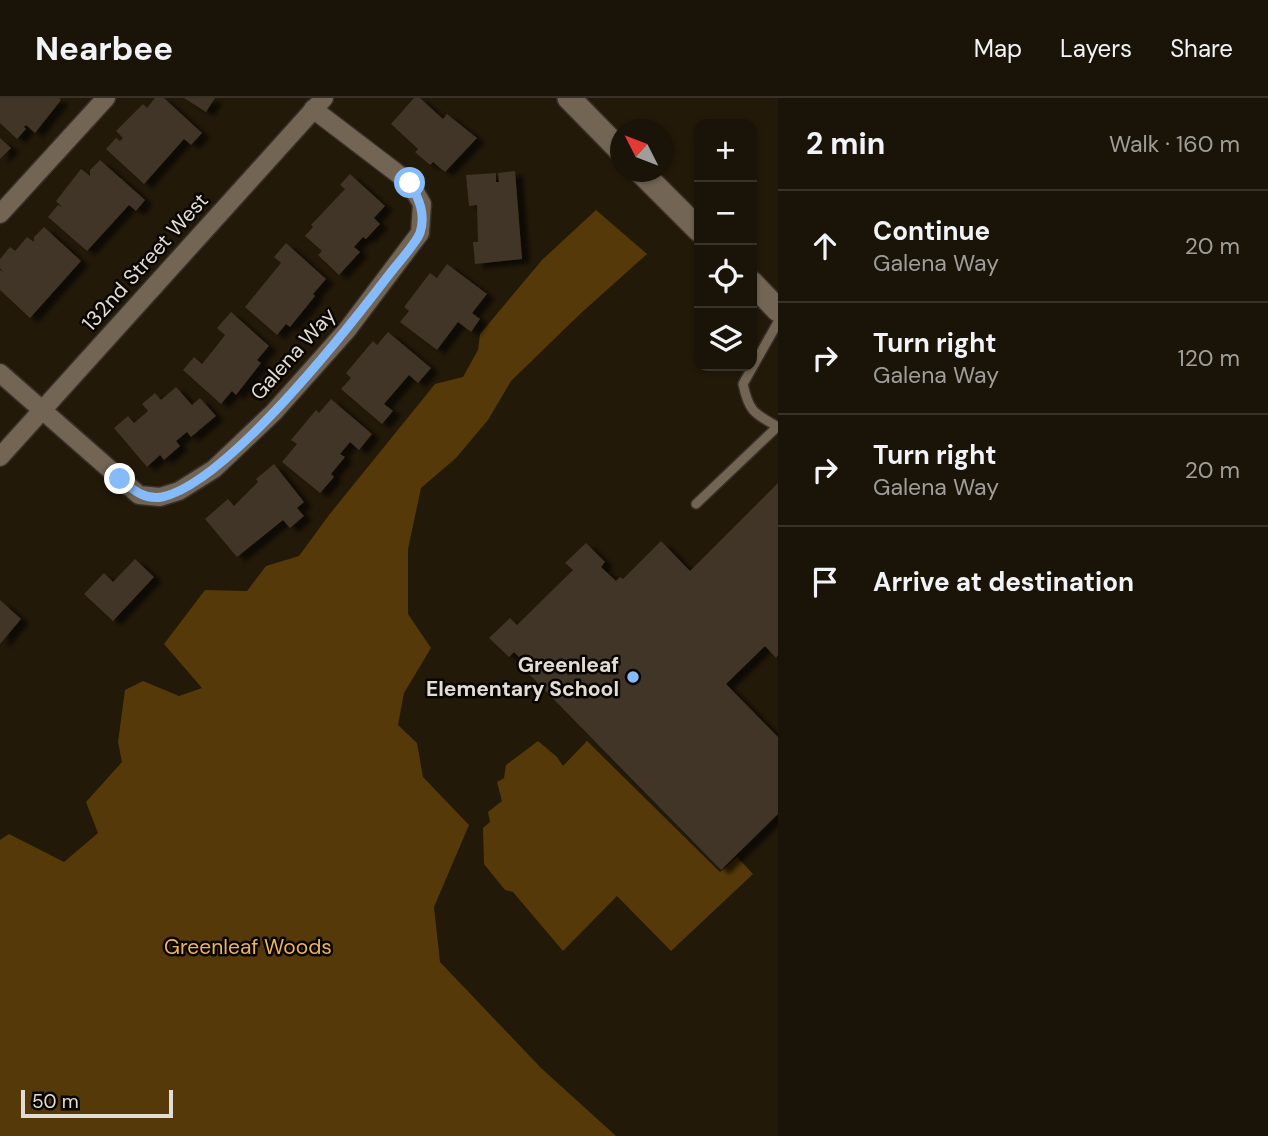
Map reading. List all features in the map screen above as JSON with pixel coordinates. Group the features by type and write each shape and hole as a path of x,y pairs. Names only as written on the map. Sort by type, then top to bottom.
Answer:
{"street":[{"path":"0,214 106,98"},
{"path":"569,98 610,139"},
{"name":"Galena Way","path":"0,373 139,495 160,497 179,491 214,469 274,412 347,330 420,233 422,204 410,183 319,104"},
{"name":"132nd Street West","path":"0,457 319,104"},
{"path":"651,182 694,225"},
{"path":"757,288 778,310"}],"lane":[{"path":"696,504 778,427 758,417 747,405 743,384 778,322"}],"green space":[{"name":"Greenleaf Woods","path":"596,210 647,254 511,381 488,420 456,458 421,488 408,549 408,614 431,648 404,693 398,725 417,743 423,777 469,825 434,907 440,962 541,1068 616,1136 0,1136 0,840 9,834 64,862 98,833 86,802 122,762 118,742 125,690 143,681 179,696 202,688 164,644 205,590 247,591 266,566 299,556 435,384 463,377 478,350 480,334 542,260"},
{"path":"538,741 557,757 563,766 587,741 720,872 737,857 753,874 671,951 617,896 563,951 513,892 505,890 484,864 483,828 490,822 488,812 502,801 497,782 504,778 506,765"}],"building":[{"path":"0,98 61,100 35,133 26,125 26,129 17,139 0,123"},
{"path":"155,98 164,98 202,133 191,145 184,139 144,184 106,149 116,138 120,141 123,138 116,131 143,104 147,108"},
{"path":"184,98 215,98 206,112"},
{"path":"414,98 420,98 443,119 447,114 477,138 445,172 433,162 430,165 415,152 418,149 391,124"},
{"path":"0,138 11,148 0,159"},
{"path":"100,160 145,200 136,211 129,205 87,251 48,217 58,205 62,207 56,201 81,169 90,176 90,170"},
{"path":"515,171 522,259 475,264 473,242 478,242 477,205 469,206 466,175 496,173 496,182 499,182 498,173"},
{"path":"350,174 385,206 374,218 380,224 354,247 360,252 339,275 318,255 322,251 305,236 313,227 311,225 345,189 340,185"},
{"path":"44,227 81,261 30,318 0,290 0,270 3,272 0,259 10,247 15,251 27,237 34,242 34,237"},
{"path":"286,243 326,279 290,327 286,324 277,335 245,307 281,263 274,257"},
{"path":"447,264 487,294 472,313 480,319 471,332 458,322 437,350 400,322 409,311 404,307 430,273 437,278"},
{"path":"231,312 269,346 257,360 261,363 236,395 232,391 221,404 183,370 194,357 202,364 225,335 217,328"},
{"path":"388,332 431,368 418,383 409,375 384,404 393,411 382,424 341,389 351,378 346,373 373,341 377,345"},
{"path":"176,387 192,405 200,398 216,416 191,437 187,432 176,441 180,446 164,460 160,455 147,467 114,428 128,416 134,423 148,411 142,404 155,393 161,400"},
{"path":"331,399 372,434 359,450 350,442 340,454 345,457 331,474 334,477 320,493 282,462 297,444 291,440 316,410 319,413"},
{"path":"274,464 304,502 297,508 304,516 290,528 283,520 237,557 205,519 228,499 234,506 258,482 256,479"},
{"name":"Greenleaf Elementary School","path":"778,483 778,655 776,658 765,646 726,684 778,737 778,814 721,870 525,670 528,667 514,652 509,657 489,638 510,618 517,625 573,570 565,563 586,543 605,562 601,567 616,581 620,577 623,579 661,541 690,571"},
{"path":"135,559 154,577 113,621 84,594 104,573 113,582"},
{"path":"0,600 21,619 0,644"}],"place":[{"name":"Greenleaf Elementary School","path":"633,677"}],"route":[{"path":"120,479 139,495 160,497 179,491 214,469 274,412 347,330 420,233 422,204 410,183"}]}
